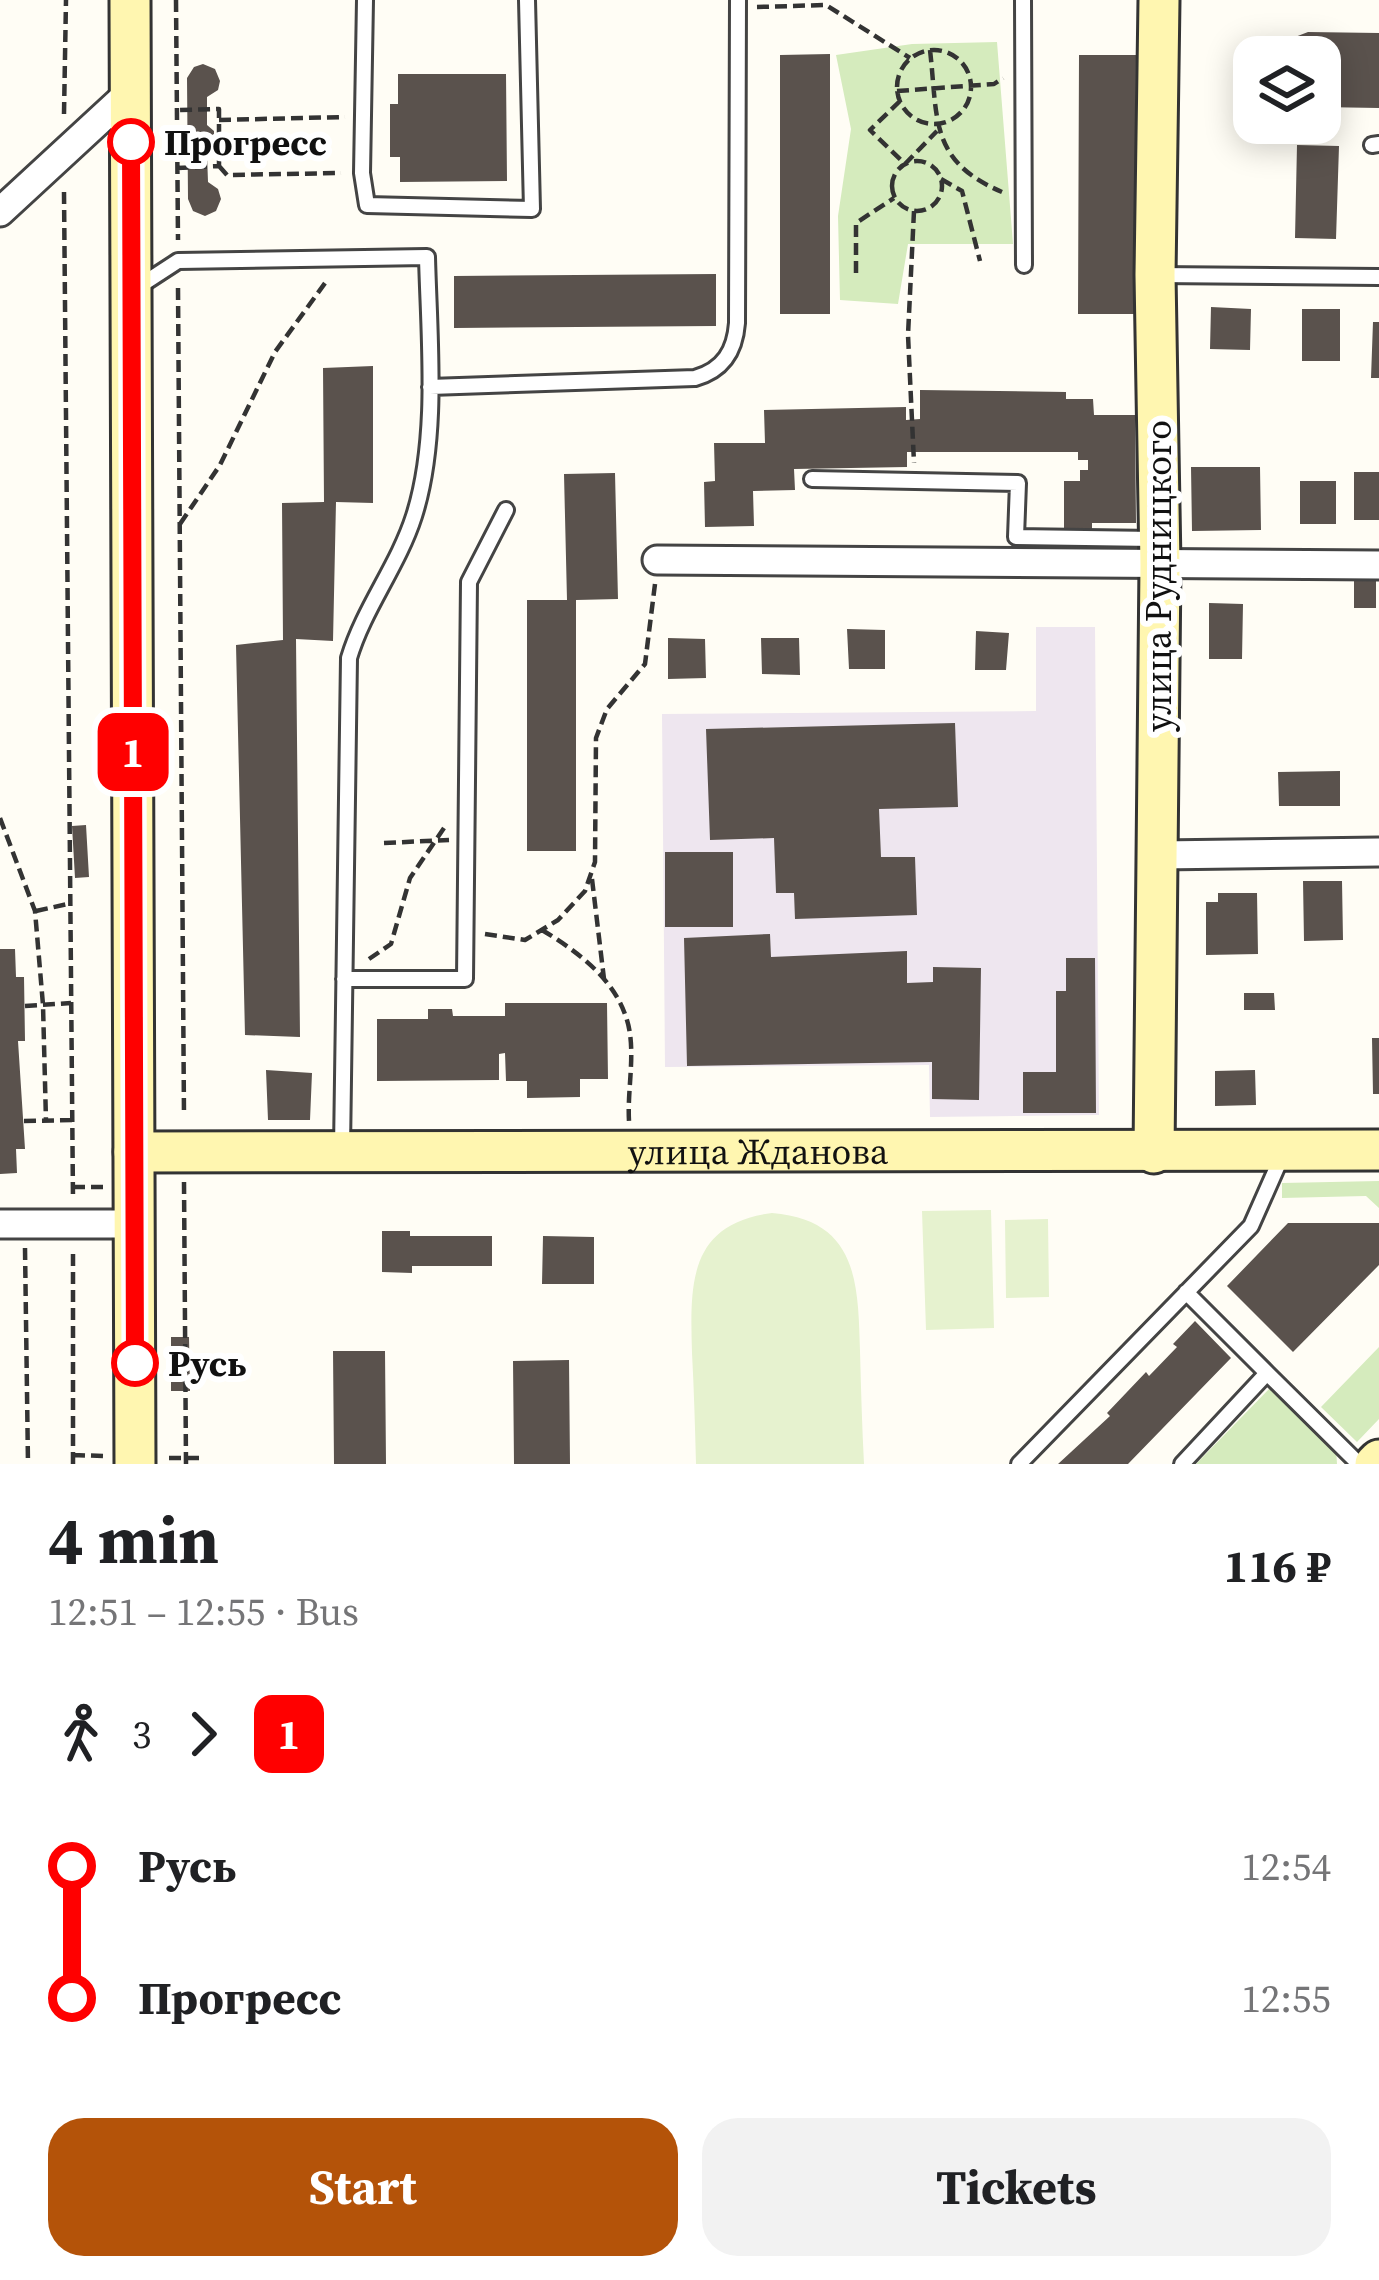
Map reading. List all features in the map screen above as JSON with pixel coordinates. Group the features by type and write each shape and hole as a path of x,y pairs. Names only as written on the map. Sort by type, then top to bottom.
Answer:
{"street":[{"path":"130,0 135,1464"},
{"name":"улица Рудницкого","path":"1154,1153 1160,0"},
{"path":"0,212 131,91"},
{"path":"657,560 1160,552 1379,565"},
{"path":"1159,855 1379,852"},
{"name":"улица Жданова","path":"134,1152 1379,1150"},
{"path":"12,1224 135,1224"}],"lane":[{"path":"365,0 362,173 367,206 532,209 527,0"},
{"path":"1023,0 1024,265"},
{"path":"430,387 695,378 718,368 728,357 735,345 737,322 738,3"},
{"path":"131,292 178,261 427,257 430,387 416,512 349,658 342,1149"},
{"path":"1155,275 1379,277"},
{"path":"812,479 1018,483 1016,537 1160,552"},
{"path":"344,979 465,979 469,582 506,510"},
{"path":"1018,1464 1251,1226 1284,1151"},
{"path":"1186,1292 1359,1464"},
{"path":"1182,1464 1268,1373"}],"path":[{"path":"66,0 73,1464"},
{"path":"176,0 186,1464"},
{"path":"738,3 824,3 910,58"},
{"path":"930,50 941,125 953,161 982,183 1024,202"},
{"path":"894,198 892,179 941,125 968,104 972,83 958,58 930,50 910,58 901,70 897,91 917,120 941,125"},
{"path":"897,91 994,84 1023,61"},
{"path":"900,101 870,130 905,164 929,164 941,179 962,191 980,260"},
{"path":"177,110 220,109 219,166 227,175 362,173"},
{"path":"219,120 327,115 363,119"},
{"path":"177,168 219,166"},
{"path":"914,211 936,202 941,179"},
{"path":"962,191 982,183"},
{"path":"894,198 914,211"},
{"path":"856,273 856,223 894,198"},
{"path":"914,211 908,335 915,481"},
{"path":"180,524 220,465 275,352 320,295 339,259"},
{"path":"466,936 492,933 525,940 557,920 586,891 595,862 596,739 607,710 645,664 657,560"},
{"path":"344,979 391,944 410,878 467,793"},
{"path":"0,818 35,911 44,1005 46,1121"},
{"path":"384,843 467,839"},
{"path":"591,873 604,980"},
{"path":"35,911 71,903"},
{"path":"542,930 578,951 604,980 626,1016 631,1150"},
{"path":"25,1006 71,1003"},
{"path":"24,1121 73,1120"},
{"path":"12,1224 28,1464"}],"shaded area":[{"path":"1036,627 1095,627 1099,1115 930,1117 929,1065 665,1067 662,714 1036,711"}],"green space":[{"path":"997,42 1013,244 908,244 898,304 840,300 838,216 851,129 836,55 912,44"},
{"path":"1379,1181 1379,1208 1366,1196 1282,1198 1282,1183"},
{"path":"991,1210 994,1328 926,1330 922,1211"},
{"path":"772,1213 822,1228 848,1259 858,1302 864,1464 696,1464 692,1304 700,1261 724,1230 744,1219"},
{"path":"1048,1219 1049,1297 1006,1298 1005,1220"},
{"path":"1379,1347 1379,1419 1357,1442 1321,1407"},
{"path":"1269,1389 1336,1449 1337,1464 1196,1464"}],"building":[{"path":"1308,32 1379,33 1379,108 1341,107 1341,36 1298,36"},
{"path":"830,54 830,314 780,314 780,55"},
{"path":"1079,55 1136,55 1135,314 1078,314"},
{"path":"203,64 215,69 220,81 218,90 207,97 214,151 207,154 208,182 218,189 221,199 216,211 205,216 193,211 188,199 187,78 194,67"},
{"path":"398,74 506,74 507,181 400,182 400,157 390,157 390,104 398,104"},
{"path":"1297,145 1339,146 1336,239 1295,238"},
{"path":"716,274 716,326 454,328 454,276"},
{"path":"1211,307 1251,309 1250,350 1210,349"},
{"path":"1302,309 1340,309 1340,361 1302,361"},
{"path":"1373,322 1379,322 1379,378 1371,378"},
{"path":"373,366 373,503 336,502 333,641 296,639 300,1037 245,1035 236,645 283,640 282,503 324,502 323,368"},
{"path":"920,390 1066,392 1066,399 1093,399 1094,415 1135,415 1136,523 1092,523 1092,536 1064,537 1064,481 1080,481 1080,470 1088,470 1088,460 1078,460 1078,452 907,452 907,467 794,469 795,490 753,491 754,526 705,527 704,482 715,481 714,443 765,443 764,410 906,407 906,420 920,419"},
{"path":"1191,467 1260,467 1261,530 1192,531"},
{"path":"1354,472 1379,472 1379,520 1354,520"},
{"path":"615,473 618,599 576,600 576,851 527,851 527,600 567,600 564,474"},
{"path":"1300,481 1336,481 1336,524 1300,524"},
{"path":"1354,576 1376,577 1376,608 1354,608"},
{"path":"1209,603 1243,604 1242,659 1209,659"},
{"path":"847,629 885,630 885,669 849,669"},
{"path":"976,631 1009,633 1006,670 975,670"},
{"path":"668,638 705,639 706,678 668,679"},
{"path":"761,638 799,638 800,675 762,674"},
{"path":"955,723 958,807 879,809 881,857 915,857 917,915 795,919 794,893 776,893 774,838 710,840 706,729"},
{"path":"1340,771 1340,806 1279,806 1278,772"},
{"path":"86,825 89,877 75,878 72,826"},
{"path":"665,852 733,852 733,927 665,927"},
{"path":"1303,881 1342,881 1343,940 1304,941"},
{"path":"1218,893 1257,893 1258,954 1206,955 1206,902 1218,902"},
{"path":"770,934 771,957 907,951 907,983 933,982 933,967 981,968 979,1100 932,1099 932,1062 687,1066 684,938"},
{"path":"0,949 15,949 16,977 24,977 25,1041 18,1041 25,1149 16,1149 17,1173 0,1174"},
{"path":"1066,958 1095,958 1096,1113 1023,1113 1023,1072 1056,1072 1056,991 1066,991"},
{"path":"1244,993 1274,993 1275,1010 1244,1010"},
{"path":"505,1003 607,1003 608,1079 580,1079 580,1097 527,1098 527,1081 506,1081 505,1053 499,1054 499,1080 377,1081 377,1019 428,1019 428,1009 452,1009 453,1016 505,1016"},
{"path":"1372,1038 1379,1038 1379,1094 1373,1094"},
{"path":"266,1070 312,1073 310,1120 268,1120"},
{"path":"1255,1070 1256,1105 1215,1106 1215,1071"},
{"path":"1288,1223 1379,1223 1379,1265 1293,1352 1227,1286"},
{"path":"382,1231 410,1231 410,1236 492,1236 492,1266 412,1266 412,1273 382,1272"},
{"path":"543,1236 594,1237 594,1284 542,1284"},
{"path":"1195,1321 1231,1358 1128,1464 1058,1464 1110,1416 1107,1413 1146,1372 1149,1376 1177,1347 1173,1344"},
{"path":"171,1337 189,1337 190,1391 171,1391"},
{"path":"333,1351 385,1351 386,1464 334,1464"},
{"path":"569,1360 570,1464 514,1464 513,1361"}],"bus line":[{"name":"1","path":"131,142 135,1363"}],"place":[{"name":"Прогресс","path":"131,142"},
{"name":"Русь","path":"135,1363"}]}
